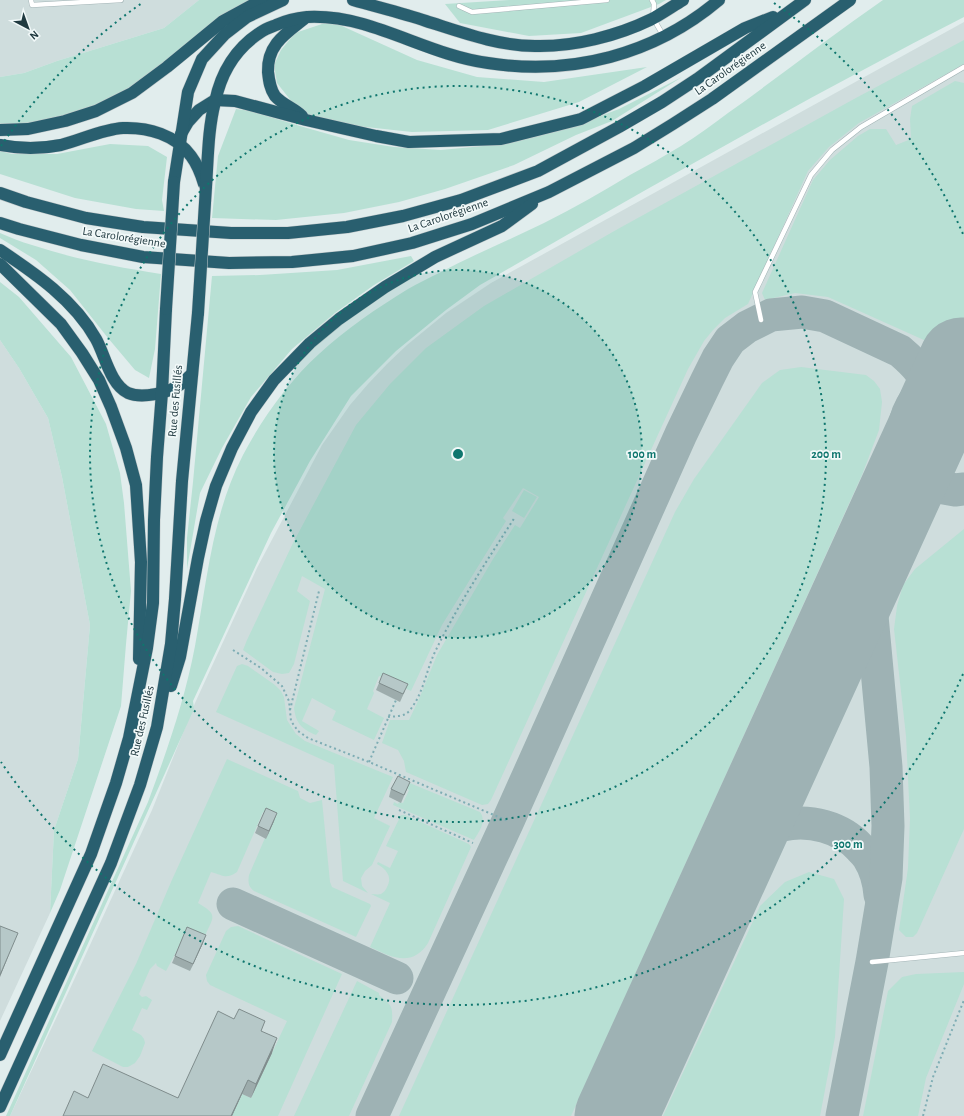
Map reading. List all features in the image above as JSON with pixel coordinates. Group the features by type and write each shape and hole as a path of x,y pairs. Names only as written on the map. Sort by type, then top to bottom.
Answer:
{"highway":[{"path":"0,130 28,129 65,121 96,110 132,93 167,67 223,21 264,0"},
{"name":"Rue des Fusillés","path":"0,1055 73,896 102,826 129,738 138,698 153,604 154,520 174,182 188,92 202,59 225,34 248,17 283,0"},
{"path":"353,0 467,34 500,42 535,46 566,44 599,39 626,30 653,18 683,0"},
{"name":"Rue des Fusillés","path":"0,1107 111,863 140,785 157,727 171,644 175,599 182,481 198,313 210,122 221,81 231,61 244,45 262,31 285,22 306,17 331,18 362,24 455,56 487,63 524,67 585,63 621,54 664,37 719,0"},
{"name":"La Carolorégienne","path":"0,193 26,202 86,218 143,227 231,233 288,233 347,227 403,216 461,200 538,171 662,102 697,79 805,0"},
{"name":"La Carolorégienne","path":"0,223 81,245 143,257 229,263 292,262 352,256 412,243 472,224 549,192 634,148 712,99 850,0"},
{"path":"180,139 188,122 199,110 215,100 235,101 306,120 409,142 501,139 581,119 645,86 744,28 789,11"},
{"path":"306,17 280,38 272,49 268,63 269,83 275,95 283,103 297,111 306,120"},
{"path":"0,145 29,148 61,145 123,128 145,130 180,139 196,163 206,186"},
{"path":"157,727 180,657 198,558 206,521 216,486 232,448 251,412 274,380 310,343 339,319 384,287 435,257 502,226 549,192"},
{"path":"0,250 33,272 60,295 78,314 95,338 116,381 128,393 146,396 162,392 180,385 192,374"},
{"path":"0,264 61,324 82,353 99,380 126,448 136,485 141,562 138,698"}],"lane":[{"path":"31,0 32,5 121,0"},
{"path":"459,6 472,12 607,0"},
{"path":"652,0 654,4 653,18 664,37"},
{"path":"761,320 755,292 811,175 832,150 861,127 964,66"},
{"path":"872,962 964,953"}],"path":[{"path":"388,717 404,716 410,711 419,695 434,655 465,595 515,517"},
{"path":"290,711 319,591"},
{"path":"233,650 261,668 282,686 288,701 291,721 298,731 308,738 369,762 508,821"},
{"path":"369,762 396,700"},
{"path":"400,810 473,843"},
{"path":"923,1116 933,1077 964,1000"}],"shaded area":[{"path":"0,0 199,0 164,28 57,61 24,73 0,77"},
{"path":"964,22 964,1116 10,1116 152,810 195,703 257,568 322,445 350,405 368,384 407,345 446,313 491,283"},
{"path":"0,340 19,368 48,418 62,477 90,625 78,759 54,830 50,913 0,1021"}],"green space":[{"path":"199,0 254,0 137,88 63,126 0,128 0,77 24,73 57,61 164,28"},
{"path":"509,0 666,0 581,33 529,36 460,23 445,4"},
{"path":"883,0 964,0 964,17 781,114 480,285 446,310 396,351 351,396 310,461 271,533 193,701 194,709 10,1116 6,1116 148,802 169,744 186,686 195,646 207,573 217,525 224,501 243,455 258,428 276,402 308,365 329,345 362,319 408,289 566,212 681,146 711,126"},
{"path":"331,21 417,60 477,77 544,82 647,67 579,102 488,130 412,132 310,121 277,83 274,65 281,50 295,33"},
{"path":"964,40 964,64 859,123 829,147 808,171 748,304 725,318 713,330 704,341 688,369 488,804 482,805 406,772 404,761 398,750 382,743 390,720 409,720 437,655 493,559 515,525 520,528 539,497 523,488 503,518 506,521 442,625 411,691 379,676 367,709 384,718 374,740 332,720 336,711 312,698 302,721 319,731 316,735 303,728 296,718 294,708 325,589 302,576 297,591 310,601 294,664 289,673 282,674 273,672 243,650 293,543 356,425 390,384 426,348 484,306 616,230"},
{"path":"682,77 612,121 576,135 514,165 445,189 399,202 344,213 276,220 212,218 218,156 236,109 251,111 349,140 394,147 441,150 523,140 569,128 619,109"},
{"path":"955,81 964,83 964,358 828,297 795,293 765,300 762,293 813,180 830,160 858,136 870,129 886,129 896,145 911,139 910,119 912,106"},
{"path":"110,144 148,146 167,157 162,200 164,211 136,209 75,198 0,174 0,151 12,154 57,154"},
{"path":"0,233 48,250 112,265 161,274 155,349 149,378 135,370 70,290 36,260 0,238"},
{"path":"411,256 414,261 374,285 335,313 292,349 251,397 222,448 200,493 187,569 187,538 212,276 260,275 337,270"},
{"path":"0,282 19,297 71,357 106,424 120,473 131,591 121,706 60,890 50,913 54,830 78,759 90,625 62,477 48,418 19,368 0,340"},
{"path":"801,367 866,375 874,381 880,389 882,402 879,430 862,475 571,1116 399,1116 675,512 694,479 762,383 780,370"},
{"path":"524,490 537,497 524,518 512,511"},
{"path":"964,529 964,829 917,933 913,937 906,937 899,930 908,868 910,819 906,736 894,629 897,606 903,585 915,569"},
{"path":"242,664 248,666 281,691 284,697 287,720 296,734 305,741 393,777 374,818 390,826 372,865 365,871 361,878 362,886 368,893 343,881 334,765 216,712 237,666"},
{"path":"227,759 298,791 300,798 310,803 322,800 330,882 332,887 370,904 371,906 356,937 254,891 249,884 249,875 274,817 263,812 237,872 227,876 211,872 198,903 212,914 212,920 205,936 186,932 166,971 157,966 156,963 150,969 139,994 142,997 146,996 152,1000 147,1010 142,1008 132,1030 141,1035 145,1043 140,1056 135,1063 128,1067 123,1067 92,1051 136,964 171,882"},
{"path":"400,779 480,812 483,819 480,830 474,840 393,805 394,802 398,804 399,802 403,803 409,790 397,784"},
{"path":"401,815 405,815 469,844 471,847 428,943 422,951 415,956 408,958 393,957 370,947 390,903 371,894 381,894 389,883 388,874 377,864 378,862 390,868 398,851 386,846"},
{"path":"809,872 834,879 844,899 835,1037 820,1116 663,1116 760,906 785,882"},
{"path":"238,926 342,974 278,1116 232,1116 242,1094 251,1098 287,1021 210,985 207,981 206,975 226,931 231,927"},
{"path":"964,972 964,984 926,1078 918,1116 863,1116 888,991 902,977 916,974"},
{"path":"357,981 379,993 379,995 389,1003 392,1012 392,1022 349,1116 294,1116"}],"building":[{"path":"383,673 408,684 403,694 379,683"},
{"path":"398,776 410,782 404,795 391,789"},
{"path":"266,808 277,813 269,831 258,826"},
{"path":"0,926 18,933 0,975"},
{"path":"187,927 206,935 193,964 175,956"},
{"path":"239,1009 265,1021 261,1031 277,1038 256,1084 248,1080 231,1116 63,1116 74,1091 88,1098 103,1064 178,1098 218,1011 234,1019"}],"taxiway":[{"path":"372,1116 508,821 681,434 718,358 730,340 747,327 771,315 802,312 825,316 900,351 920,371 927,387 930,417 924,442"},
{"path":"906,482 908,463 904,444 904,432 905,423 911,406 916,399 930,387 945,381 964,379"},
{"path":"842,1116 872,962 886,878 888,826 886,767 868,573 874,552 897,505 904,495 913,489 927,485 955,490 964,489"},
{"path":"718,893 736,859 751,842 765,832 778,826 803,823 824,826 844,835 852,841 868,857 873,866 879,885 880,895"},
{"path":"233,904 397,978"}],"runway":[{"path":"616,1116 961,359"}]}
